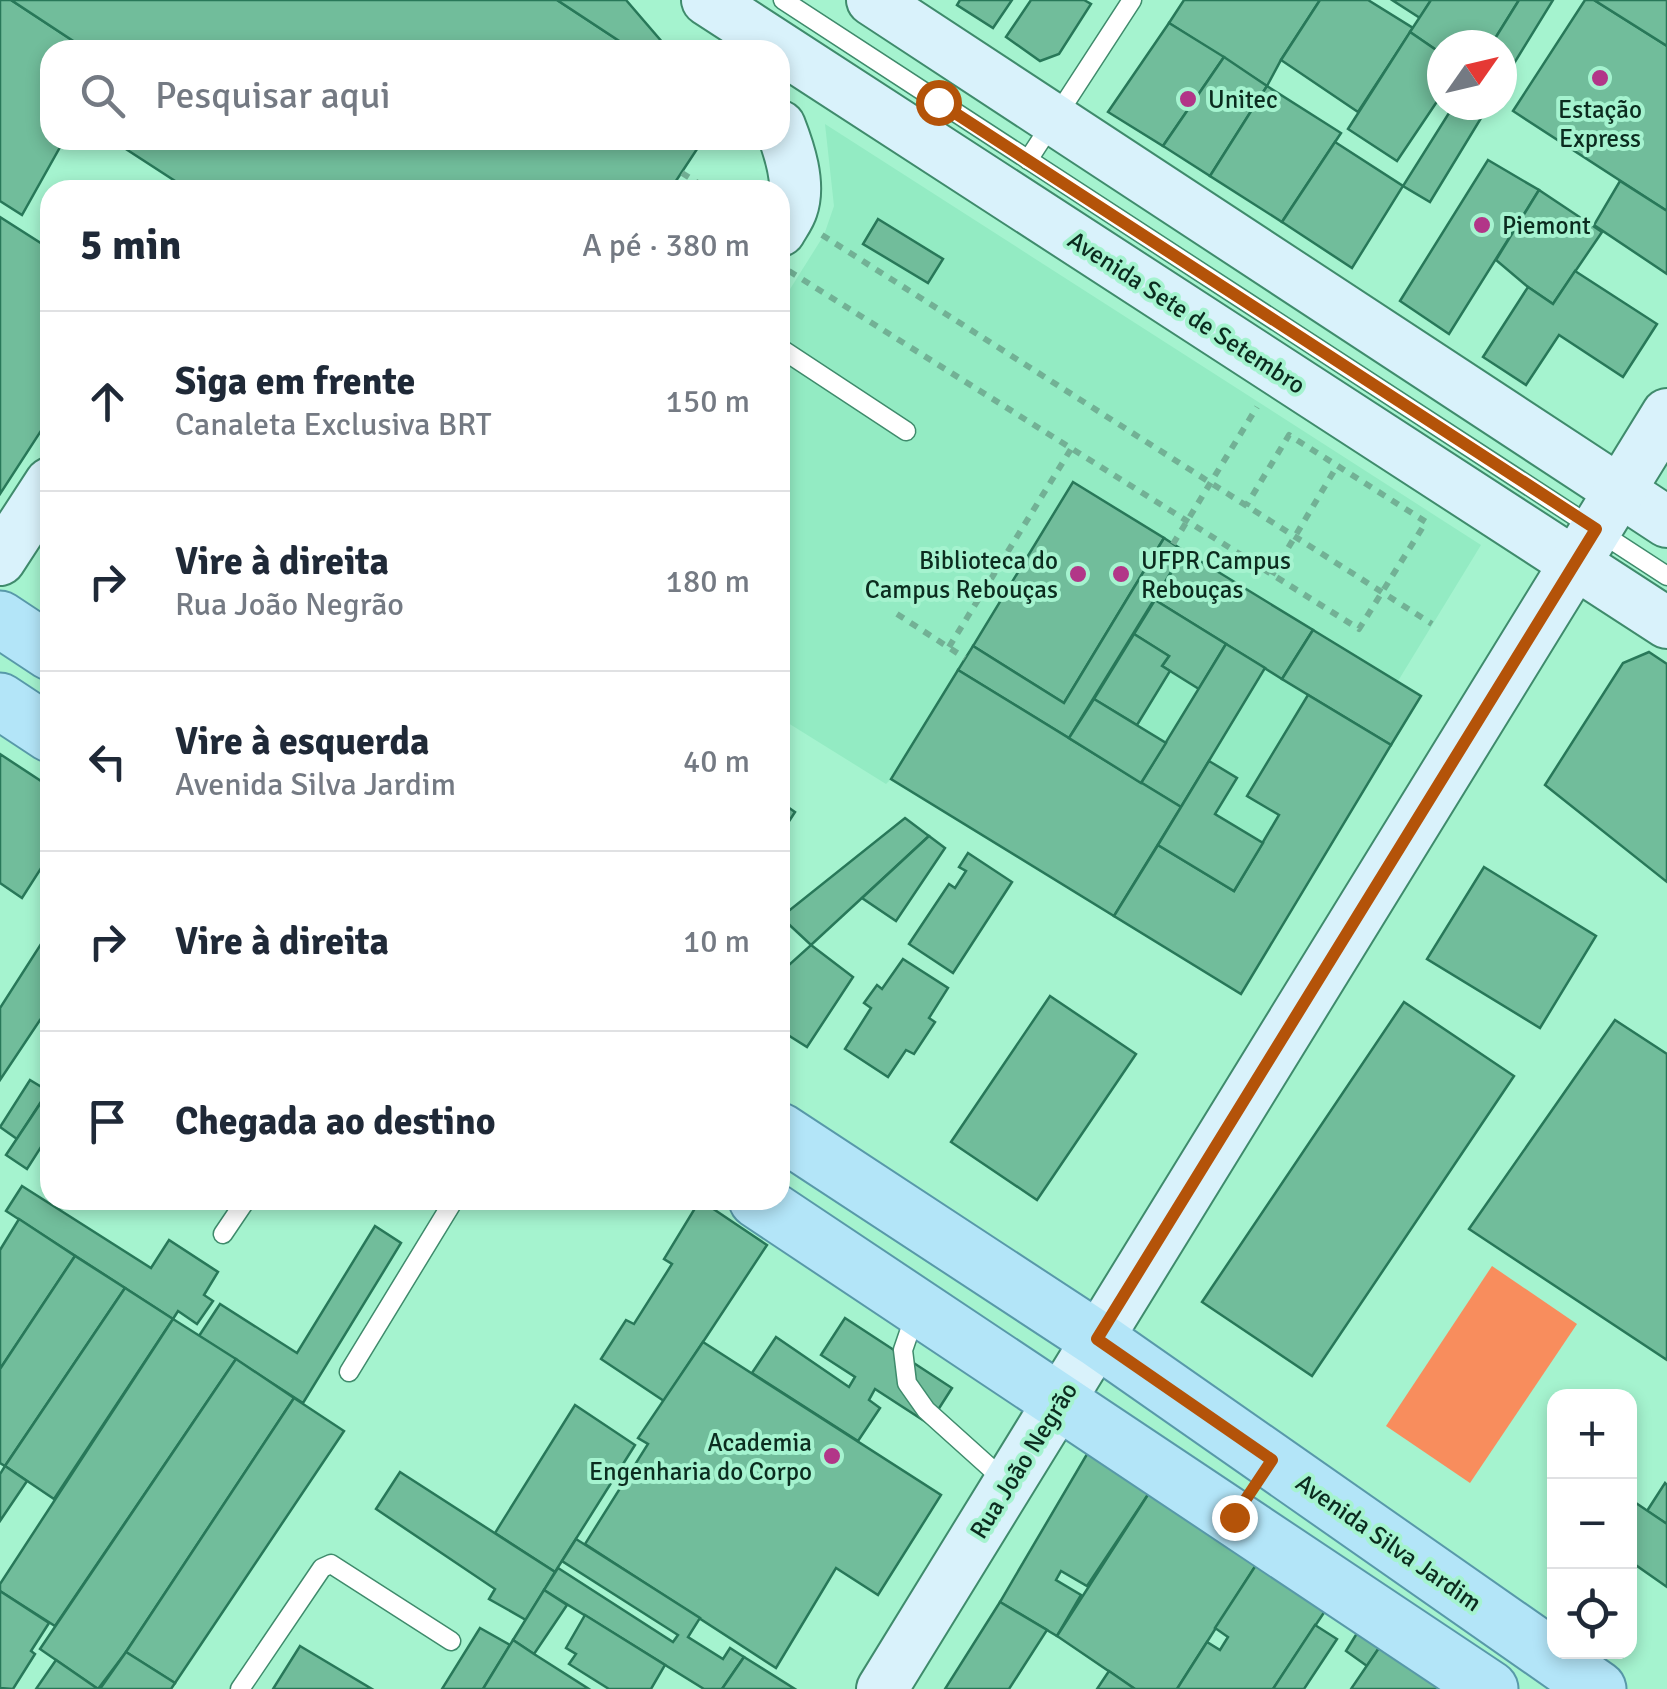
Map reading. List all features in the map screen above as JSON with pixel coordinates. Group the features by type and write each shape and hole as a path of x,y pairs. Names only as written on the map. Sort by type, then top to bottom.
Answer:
{"main road":[{"path":"707,0 731,40"},
{"name":"Avenida Sete de Setembro","path":"707,0 774,40"},
{"name":"Avenida Sete de Setembro","path":"872,0 1055,119 1597,528 1667,623"},
{"name":"Avenida Sete de Setembro","path":"790,49 1597,528 1667,522"},
{"path":"788,150 801,248"},
{"name":"Rua João Negrão","path":"882,1689 1667,414"},
{"path":"0,560 40,498"},
{"path":"0,619 40,645"},
{"path":"0,701 40,727"},
{"name":"Avenida Silva Jardim","path":"790,1138 1097,1339 1598,1689"},
{"path":"790,1201 874,1193"},
{"path":"771,1210 1490,1689"},
{"path":"1234,1517 1272,1460"}],"lane":[{"path":"783,0 1667,576"},
{"path":"1028,160 1132,0"},
{"path":"790,355 906,432"},
{"path":"223,1234 239,1210"},
{"path":"349,1372 448,1210"},
{"path":"918,1307 903,1350 907,1383 926,1410 1008,1484"},
{"path":"240,1689 322,1568 332,1564 450,1641"}],"path":[{"path":"682,173 693,180"},
{"path":"801,248 1071,449 1360,629 1426,522 1288,434 1246,506"},
{"path":"801,248 1210,483 1432,624"},
{"path":"1173,544 1260,403"},
{"path":"949,647 1071,449"},
{"path":"1272,575 1337,466"},
{"path":"897,614 965,658"}],"shaded area":[{"name":"UFPR Campus Rebouças","path":"825,124 1481,545 1398,681 1421,696 1241,994 891,779 886,784 790,724 790,289 824,235 834,206"},
{"path":"1492,1266 1577,1324 1470,1483 1386,1426"}],"building":[{"path":"0,0 11,0 72,40 40,40 40,150 58,150 22,215 0,201"},
{"path":"11,0 557,0 618,40 72,40"},
{"path":"557,0 626,0 660,40 618,40"},
{"path":"960,0 1012,0 993,28 957,5"},
{"path":"1031,0 1084,0 1091,4 1059,54 1040,61 1006,37"},
{"path":"1184,0 1320,0 1267,86 1169,23"},
{"path":"1320,0 1368,0 1413,28 1358,112 1281,60"},
{"path":"1392,0 1431,0 1420,18"},
{"path":"1431,0 1519,0 1500,30 1427,30 1427,44 1410,32"},
{"path":"1519,0 1553,0 1517,59 1517,30 1500,30"},
{"name":"Estação Express","path":"1585,0 1594,0 1667,46 1667,211 1517,114 1517,105"},
{"path":"1594,0 1667,0 1667,46"},
{"path":"1169,23 1224,57 1163,146 1108,112"},
{"path":"1410,32 1427,44 1427,116 1397,161 1348,129"},
{"path":"1224,57 1267,86 1210,176 1163,146"},
{"path":"1267,86 1341,133 1282,222 1210,176"},
{"path":"1445,120 1480,120 1430,202 1403,186"},
{"path":"1335,142 1403,186 1352,268 1282,222"},
{"path":"127,150 696,150 677,180 174,180"},
{"name":"Piemont","path":"1488,160 1539,190 1449,334 1400,301"},
{"path":"1620,181 1667,211 1667,274 1594,225"},
{"path":"1539,190 1602,232 1553,304 1496,260"},
{"path":"0,217 40,243 40,432 0,494"},
{"path":"878,219 943,259 928,283 863,244"},
{"path":"1575,271 1657,324 1623,377 1559,335 1526,385 1483,357 1528,287 1553,304"},
{"path":"1073,482 1164,538 1064,703 973,646"},
{"path":"1164,538 1184,551 1069,738 958,670 973,646 1064,703"},
{"path":"1184,551 1313,630 1282,679 1155,600"},
{"path":"1155,600 1226,644 1199,689 1162,666 1169,656 1134,634"},
{"path":"1313,630 1421,696 1391,745 1282,679"},
{"path":"1134,634 1169,656 1162,666 1170,671 1137,725 1094,699"},
{"path":"1226,644 1265,668 1181,807 1141,783"},
{"path":"1649,652 1667,664 1667,882 1545,785 1623,663"},
{"path":"958,670 1181,807 1114,916 891,779"},
{"path":"1308,695 1391,745 1241,994 1114,916 1158,845 1234,891 1279,815 1247,796"},
{"path":"1094,699 1166,743 1141,783 1069,738"},
{"path":"0,754 40,780 40,870 22,898 0,883"},
{"path":"1209,761 1237,778 1215,814 1263,843 1234,891 1158,845"},
{"path":"905,818 929,836 811,945 790,925 790,910"},
{"path":"929,836 945,848 896,921 862,898"},
{"path":"968,853 1012,882 953,973 909,944 949,884 955,888 966,871 959,867"},
{"path":"1484,867 1596,936 1540,1028 1427,959"},
{"path":"811,945 853,977 807,1047 790,1036 790,964"},
{"path":"40,946 40,1020 0,1080 0,1008"},
{"path":"903,959 948,988 929,1018 935,1022 914,1054 906,1050 888,1077 845,1049 871,1008 864,1003 877,985 882,989"},
{"path":"1050,996 1136,1054 1037,1200 951,1142"},
{"path":"1404,1002 1514,1076 1312,1376 1202,1302"},
{"path":"1615,1020 1667,1054 1667,1360 1469,1229"},
{"path":"30,1080 40,1086 40,1103 17,1139 0,1127"},
{"path":"40,1104 40,1149 27,1169 6,1155"},
{"path":"22,1186 40,1197 40,1210 60,1210 151,1268 169,1240 218,1272 204,1295 213,1301 197,1324 178,1311 173,1319 6,1211"},
{"path":"694,1210 715,1210 767,1245 664,1401 601,1359 626,1320 634,1324 672,1264 664,1259"},
{"path":"19,1219 75,1256 0,1369 0,1250"},
{"path":"375,1226 401,1243 303,1403 199,1336 220,1304 297,1353"},
{"path":"75,1256 125,1288 5,1466 0,1463 0,1369"},
{"path":"125,1288 173,1319 54,1499 5,1466"},
{"path":"845,1318 952,1388 929,1424 875,1389 869,1400 880,1408 858,1441 752,1373 776,1337 849,1387 855,1377 821,1355"},
{"path":"173,1319 236,1359 55,1626 0,1591 0,1584"},
{"path":"703,1342 941,1495 878,1595 836,1568 776,1668 585,1544 648,1444 638,1438"},
{"path":"236,1359 294,1398 98,1689 40,1649"},
{"path":"294,1398 344,1431 175,1683 126,1652"},
{"path":"575,1405 635,1445 555,1572 495,1533"},
{"path":"1090,1449 1151,1490 1087,1586 1061,1571 1056,1580 1081,1595 1057,1636 1000,1602"},
{"path":"5,1466 27,1481 0,1521 0,1474"},
{"path":"400,1472 555,1572 526,1620 489,1599 495,1589 376,1509"},
{"path":"1667,1485 1667,1524 1647,1511"},
{"path":"1151,1490 1258,1562 1177,1689 1135,1689 1057,1636"},
{"path":"1637,1504 1667,1524 1667,1587 1637,1566"},
{"path":"576,1539 700,1618 688,1637 723,1659 730,1648 744,1657 722,1689 704,1689 544,1590 558,1568 673,1642 678,1635 562,1561"},
{"path":"1258,1562 1327,1608 1273,1689 1177,1689 1207,1642 1220,1650 1228,1637 1215,1628"},
{"path":"544,1590 567,1605 534,1654 513,1640"},
{"path":"0,1591 49,1623 13,1689 0,1688"},
{"path":"1000,1602 1047,1630 1009,1689 945,1689"},
{"path":"585,1615 665,1665 651,1689 609,1689 569,1664 576,1654 566,1648"},
{"path":"1315,1625 1337,1639 1304,1689 1273,1689"},
{"path":"480,1628 510,1645 483,1689 442,1689"},
{"path":"1359,1630 1381,1645 1367,1666 1346,1651"},
{"path":"513,1640 534,1654 589,1689 483,1689"},
{"path":"1381,1645 1452,1689 1351,1689"},
{"path":"300,1646 372,1689 273,1689"},
{"path":"126,1652 175,1683 171,1689 100,1689"},
{"path":"744,1657 795,1689 722,1689"},
{"path":"56,1660 98,1689 36,1689"},
{"path":"1109,1671 1135,1689 1097,1689"}],"place":[{"name":"Estação Express","path":"1600,78"},
{"name":"Unitec","path":"1188,99"},
{"name":"Piemont","path":"1482,225"},
{"name":"Biblioteca do Campus Rebouças","path":"1078,574"},
{"name":"UFPR Campus Rebouças","path":"1121,574"},
{"name":"Academia Engenharia do Corpo","path":"832,1456"}],"route":[{"path":"938,102 1596,529 1097,1339 1272,1460 1234,1517"}]}
